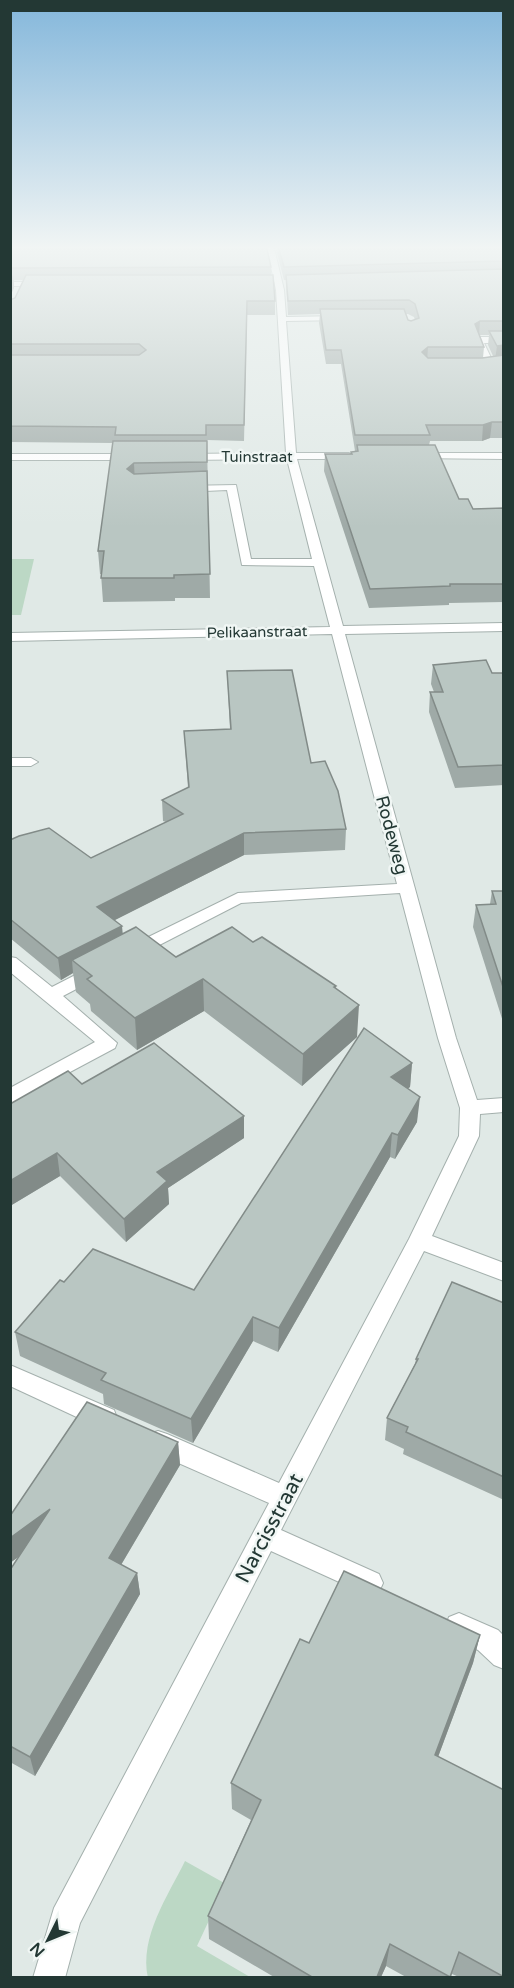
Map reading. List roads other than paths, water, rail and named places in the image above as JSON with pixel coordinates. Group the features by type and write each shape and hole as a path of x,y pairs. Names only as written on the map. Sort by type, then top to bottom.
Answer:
{"street":[{"name":"Rodeweg","path":"283,341 291,457 447,1038 470,1108"},
{"path":"479,341 485,365 504,364"},
{"name":"Tuinstraat","path":"174,457 361,456"},
{"path":"409,456 504,456"},
{"path":"10,457 151,457"},
{"path":"168,489 232,487 246,563 319,562"},
{"name":"Pelikaanstraat","path":"10,637 504,627"},
{"path":"10,762 31,762"},
{"path":"51,995 238,898 406,888"},
{"path":"10,962 108,1043 10,1097"},
{"path":"470,1108 504,1105"},
{"name":"Narcisstraat","path":"48,1977 65,1919 419,1240 469,1136 470,1108"},
{"path":"419,1240 504,1272"},
{"path":"10,1375 285,1498"},
{"path":"265,1535 391,1593"},
{"path":"434,1614 488,1640 504,1655"}]}
